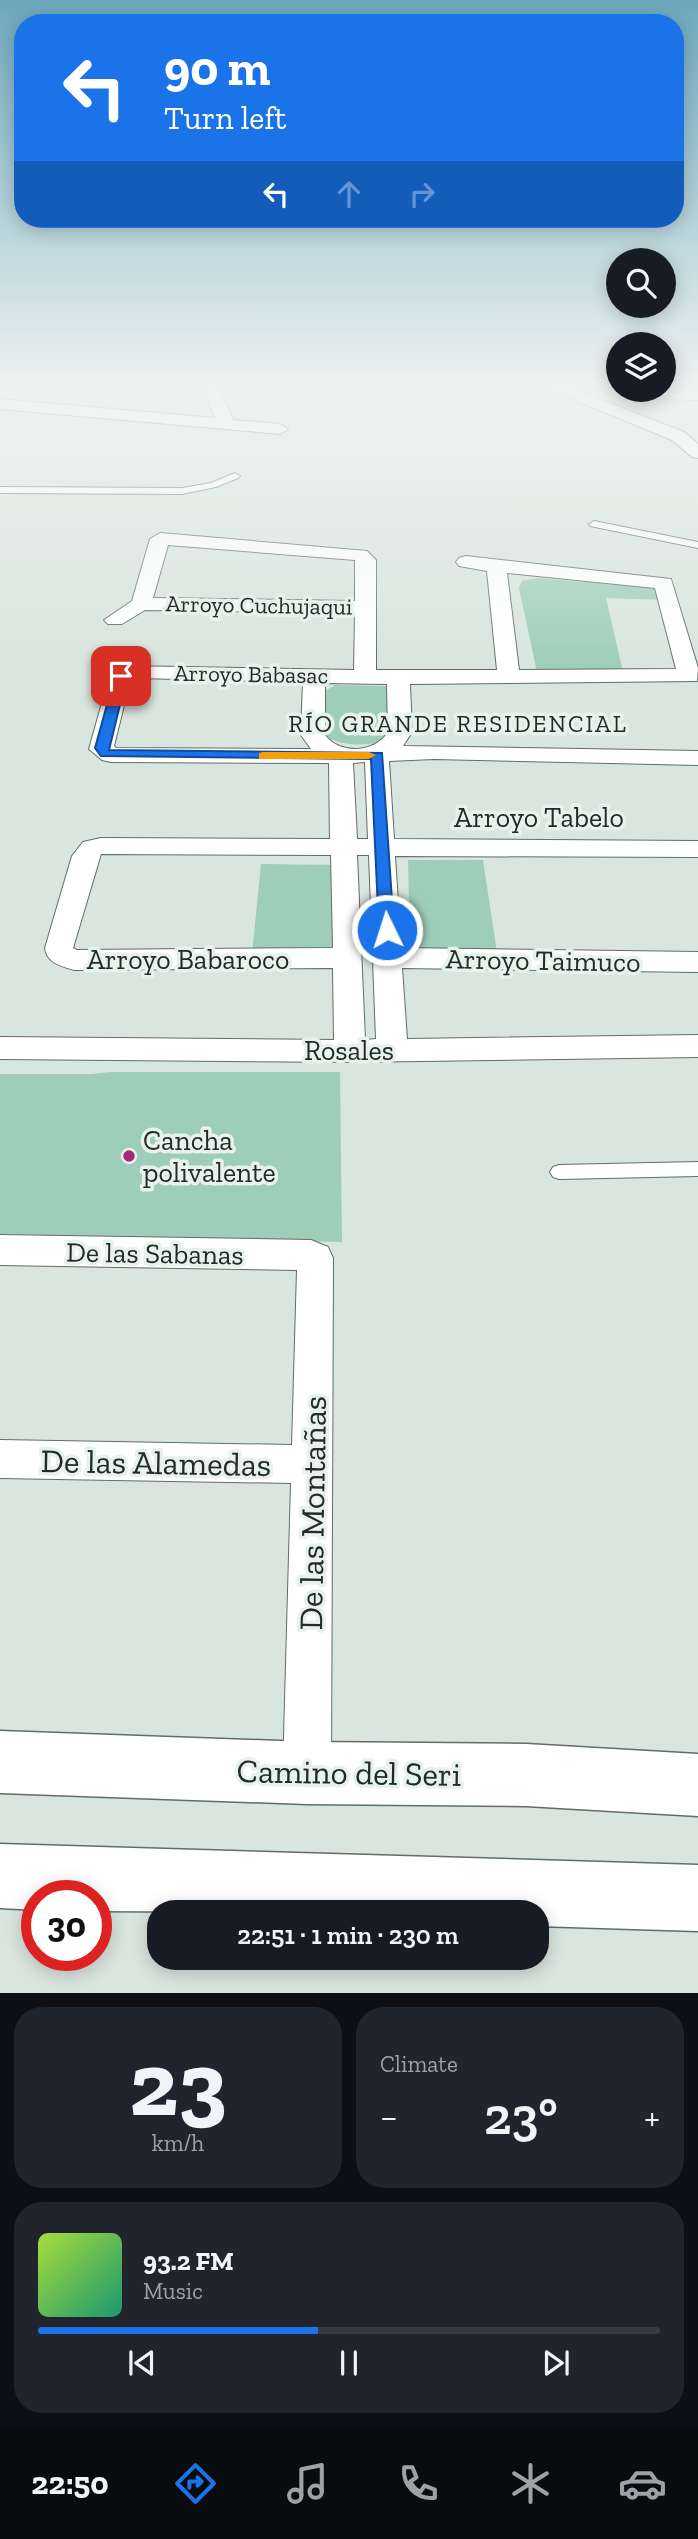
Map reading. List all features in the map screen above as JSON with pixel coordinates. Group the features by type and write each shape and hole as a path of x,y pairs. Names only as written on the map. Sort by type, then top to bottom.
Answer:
{"main road":[{"name":"Camino del Seri","path":"0,1762 307,1773 526,1775 698,1785"},
{"path":"0,1876 698,1898"}],"street":[{"path":"141,526 160,538"},
{"name":"Arroyo Cuchujaqui","path":"365,677 366,607 366,560 360,555 160,538 141,604 366,607"},
{"path":"365,677 693,679 666,580 466,562"},
{"path":"496,566 509,676"},
{"path":"115,620 141,604"},
{"name":"Arroyo Babasac","path":"341,756 111,755 102,752 120,678 127,672 365,677"},
{"path":"314,676 313,735 321,746 341,756 434,752 698,758"},
{"path":"377,755 397,738 400,732 398,677"},
{"path":"400,732 434,752"},
{"path":"377,755 392,1050"},
{"path":"341,756 350,1051"},
{"name":"Arroyo Babaroco","path":"343,848 92,848 85,856 59,948 60,954 74,960 346,958"},
{"name":"Arroyo Tabelo","path":"343,848 698,849"},
{"name":"Arroyo Taimuco","path":"389,958 698,962"},
{"name":"Rosales","path":"0,1048 350,1051 698,1046"},
{"name":"De las Sabanas","path":"0,1250 311,1255"},
{"name":"De las Montañas","path":"307,1773 317,1262 311,1255"},
{"name":"De las Alamedas","path":"0,1459 313,1464"}],"lane":[{"path":"0,490 182,491 225,480"},
{"path":"594,524 698,545"},
{"path":"559,1172 698,1169"}],"green space":[{"path":"537,578 660,588 665,600 606,598 623,672 537,672 519,588 522,581"},
{"path":"335,685 385,686 393,693 396,735 369,744 341,743 324,736 324,692"},
{"path":"408,860 483,860 497,953 420,953 410,946"},
{"path":"261,864 338,865 340,952 252,954"},
{"path":"340,1072 342,1242 0,1234 0,1074"}],"slow traffic":[{"path":"263,756 369,755"}],"place":[{"name":"Cancha polivalente","path":"129,1156"}],"district":[{"name":"RÍO GRANDE RESIDENCIAL","path":"458,724"}],"route":[{"path":"121,676 101,748 106,754 377,755 380,849 387,930"}]}
